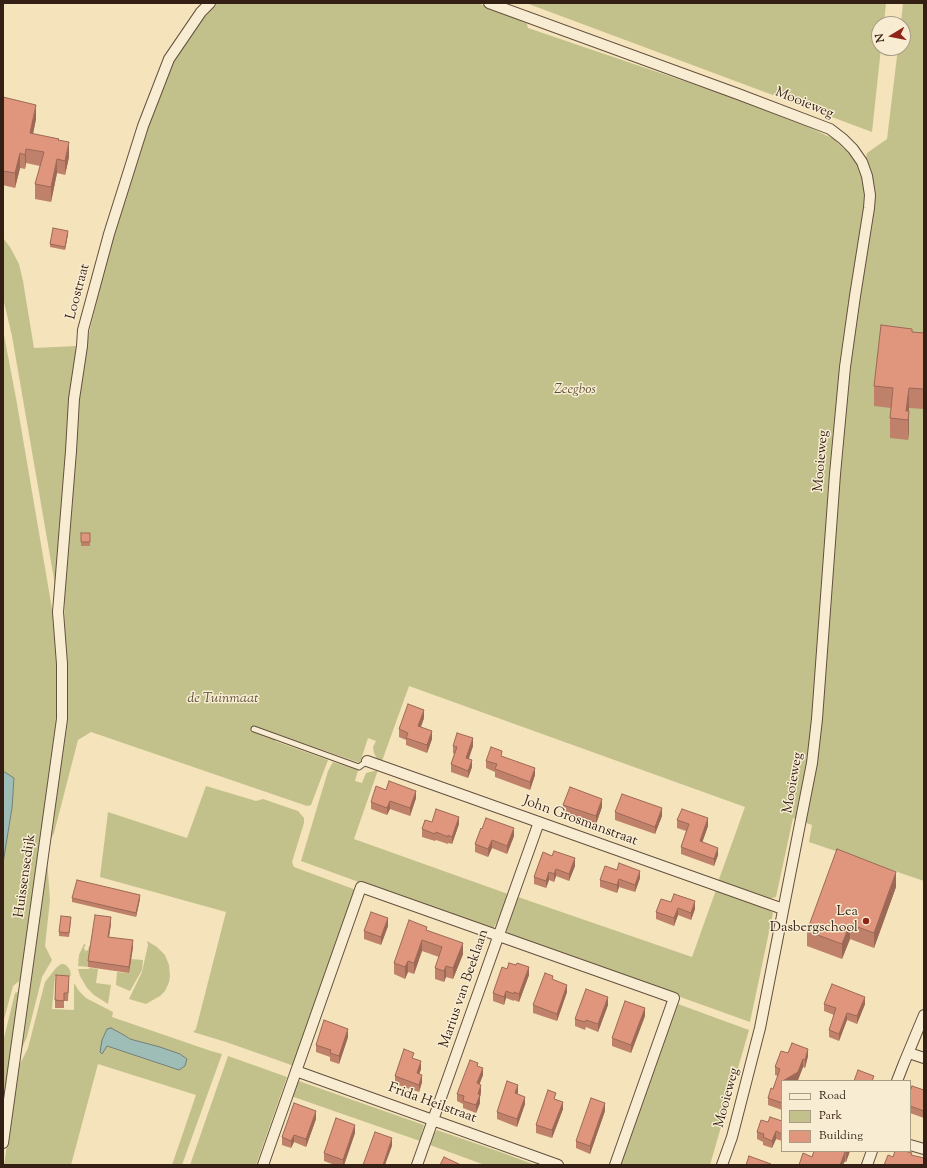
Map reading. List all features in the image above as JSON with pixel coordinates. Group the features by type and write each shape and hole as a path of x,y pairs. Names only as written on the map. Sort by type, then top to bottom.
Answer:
{"street":[{"name":"Loostraat","path":"58,612 74,399 83,330 109,234 146,116 169,59 201,12 210,3"},
{"name":"Mooieweg","path":"489,3 830,129 853,149 862,162 867,176 870,195 869,208 855,296 835,474 817,719 812,763 760,1028 732,1137 722,1165"},
{"name":"Huissensedijk","path":"3,1142 62,719 62,664 58,612"},
{"name":"John Grosmanstraat","path":"367,761 783,909"},
{"name":"Marius van Beeklaan","path":"417,1165 539,822"},
{"path":"263,1165 361,887 674,998 615,1165"},
{"path":"898,1080 924,1015"},
{"path":"909,1053 924,1058"},
{"name":"Frida Heilstraat","path":"296,1070 558,1165"},
{"path":"911,1145 924,1149"},
{"path":"867,1165 872,1152"}],"lane":[{"path":"254,729 359,768 367,761"}],"green space":[{"name":"Zeegbos","path":"214,3 478,3 526,23 526,21 528,28 722,94 806,126 834,139 844,149 866,157 867,153 887,139 897,56 911,56 911,16 902,16 903,3 924,3 924,881 809,842 812,825 793,818 776,897 769,899 718,882 745,807 409,686 382,761 377,759 374,753 373,747 376,741 368,738 360,763 277,734 275,741 328,760 311,805 307,806 91,732 78,740 54,833 51,839 66,722 67,683 64,629 65,589 78,409 86,346 110,245 147,122 180,44"},
{"path":"526,3 886,3 885,16 871,16 871,56 880,56 872,132"},
{"path":"3,238 10,247 19,264 34,348 76,346 57,588 55,585 12,336 3,298"},
{"path":"3,330 56,632 59,683 54,758 23,978 13,986 3,1023 3,863 12,808 14,778 3,771"},
{"path":"333,762 358,770 355,781 362,783 366,773 378,770 354,839 508,894 493,929 488,929 301,861 328,771"},
{"path":"206,786 256,801 263,799 298,811 304,818 304,823 292,862 294,867 356,890 294,1066 193,1032 196,1029 226,912 100,877 108,812 187,838"},
{"path":"47,859 50,900 45,946 52,960 42,977 27,1037 21,1050"},
{"path":"716,890 765,906 773,913 750,1022 510,936 507,932 507,926 518,897 692,957"},
{"path":"147,941 157,947 165,955 169,965 170,976 165,991 160,996 146,1004 129,999 142,972 148,945"},
{"path":"84,944 86,945 84,947 85,951 88,950 89,946 92,946 88,967 78,966 79,955"},
{"path":"131,959 143,960 142,970 130,991 116,985 117,972 129,973"},
{"path":"61,964 64,964 70,970 71,976 55,976 52,1009 74,1010 74,983 86,998 113,1012 112,1017 222,1054 182,1165 172,1165 196,1095 98,1064 71,1165 4,1165 19,1066 28,1048 45,982","holes":["124,1035 130,1039 180,1054 187,1059 185,1066 179,1070 107,1046"]},
{"path":"78,969 98,969 96,983 111,985 108,1004 94,995 87,988 80,976"},
{"path":"20,991 3,1111 3,1042 15,993"},
{"path":"678,1004 749,1030 710,1165 620,1165"},
{"path":"228,1056 287,1077 256,1165 190,1165"},
{"path":"296,1080 424,1125 420,1141 291,1096"},
{"path":"437,1130 535,1165 485,1165 430,1145"}],"water":[{"path":"3,771 14,778 12,808 3,863"},
{"path":"111,1028 130,1039 180,1054 187,1059 185,1066 179,1070 107,1046 102,1054 100,1052 102,1040 107,1029"}],"building":[{"path":"3,97 36,105 30,133 69,142 65,161 57,159 51,187 35,184 44,152 26,149 25,155 20,153 15,173 3,171"},
{"path":"53,228 68,231 65,247 50,244"},
{"path":"881,325 912,329 912,332 924,333 924,389 909,388 906,411 909,411 908,420 890,418 893,388 874,386"},
{"path":"81,533 90,533 90,542 81,542"},
{"path":"408,704 424,710 418,726 432,731 427,745 406,738 408,733 399,729"},
{"path":"457,733 473,738 466,758 472,760 468,771 451,764 457,747 453,746"},
{"path":"491,747 502,751 501,756 535,768 530,782 495,769 497,764 486,761"},
{"path":"389,781 416,791 410,808 390,801 387,808 371,802 376,786 386,790"},
{"path":"570,787 602,799 596,816 563,805"},
{"path":"622,794 662,808 655,827 615,812"},
{"path":"436,809 459,817 452,837 436,832 435,834 422,829 425,820 432,822"},
{"path":"682,809 708,818 700,841 718,848 714,859 681,847 689,824 677,820"},
{"path":"486,818 514,828 507,846 492,840 488,849 475,844"},
{"path":"837,849 896,872 874,933 850,924 842,944 807,931"},
{"path":"554,851 575,858 569,874 556,869 554,874 549,872 546,881 534,877 543,852 552,856"},
{"path":"619,863 640,871 635,885 619,879 617,885 600,880 605,866 617,870"},
{"path":"77,880 140,895 136,913 72,898"},
{"path":"674,894 695,901 691,913 678,908 674,918 656,912 661,899 671,902"},
{"path":"371,912 388,918 381,937 364,931"},
{"path":"95,915 111,917 108,937 133,940 129,967 88,961"},
{"path":"61,916 71,917 69,933 59,932"},
{"path":"409,920 427,927 426,930 463,943 453,968 446,966 444,971 435,968 442,947 422,940 414,963 408,961 405,967 394,963"},
{"path":"509,963 516,965 517,963 529,967 519,994 506,991 504,997 493,993 502,967 507,969"},
{"path":"545,973 553,976 552,979 567,985 557,1014 533,1005"},
{"path":"56,975 69,976 68,993 64,993 64,1001 55,1000"},
{"path":"832,984 865,997 857,1016 847,1013 839,1034 829,1030 836,1008 824,1004"},
{"path":"586,989 608,997 598,1024 586,1020 585,1022 575,1019"},
{"path":"625,1001 645,1008 631,1045 612,1038"},
{"path":"324,1020 348,1029 339,1056 330,1053 331,1050 316,1045"},
{"path":"792,1043 808,1049 805,1060 803,1059 798,1072 784,1080 781,1080 781,1103 768,1098 780,1069 775,1067 781,1051 788,1053"},
{"path":"404,1049 414,1053 412,1058 421,1061 417,1073 422,1075 419,1085 395,1076"},
{"path":"470,1060 478,1063 477,1066 483,1068 477,1083 481,1085 478,1094 480,1095 476,1105 463,1101 464,1096 457,1094"},
{"path":"858,1070 874,1076 872,1080 854,1080"},
{"path":"507,1081 518,1085 515,1093 525,1097 517,1119 497,1112"},
{"path":"912,1086 924,1090 924,1111 911,1106"},
{"path":"548,1090 556,1093 554,1099 563,1102 552,1130 536,1125"},
{"path":"591,1098 605,1103 590,1146 576,1141"},
{"path":"294,1103 316,1111 306,1139 294,1135 291,1141 282,1137"},
{"path":"770,1117 781,1121 781,1134 776,1131 772,1141 763,1137 764,1134 757,1132 761,1120 768,1122"},
{"path":"336,1118 355,1125 343,1160 324,1153"},
{"path":"375,1132 392,1138 383,1165 363,1165"},
{"path":"814,1152 845,1152 840,1165 799,1165 803,1153 812,1157"},
{"path":"895,1152 912,1153 911,1155 924,1158 924,1165 884,1165 888,1155 893,1157"},
{"path":"749,1156 771,1164 771,1165 746,1165"},
{"path":"444,1157 461,1165 440,1165"}],"place":[{"name":"Lea Dasbergschool","path":"866,921"}],"park label":[{"name":"de Tuinmaat","path":"223,700"}]}
